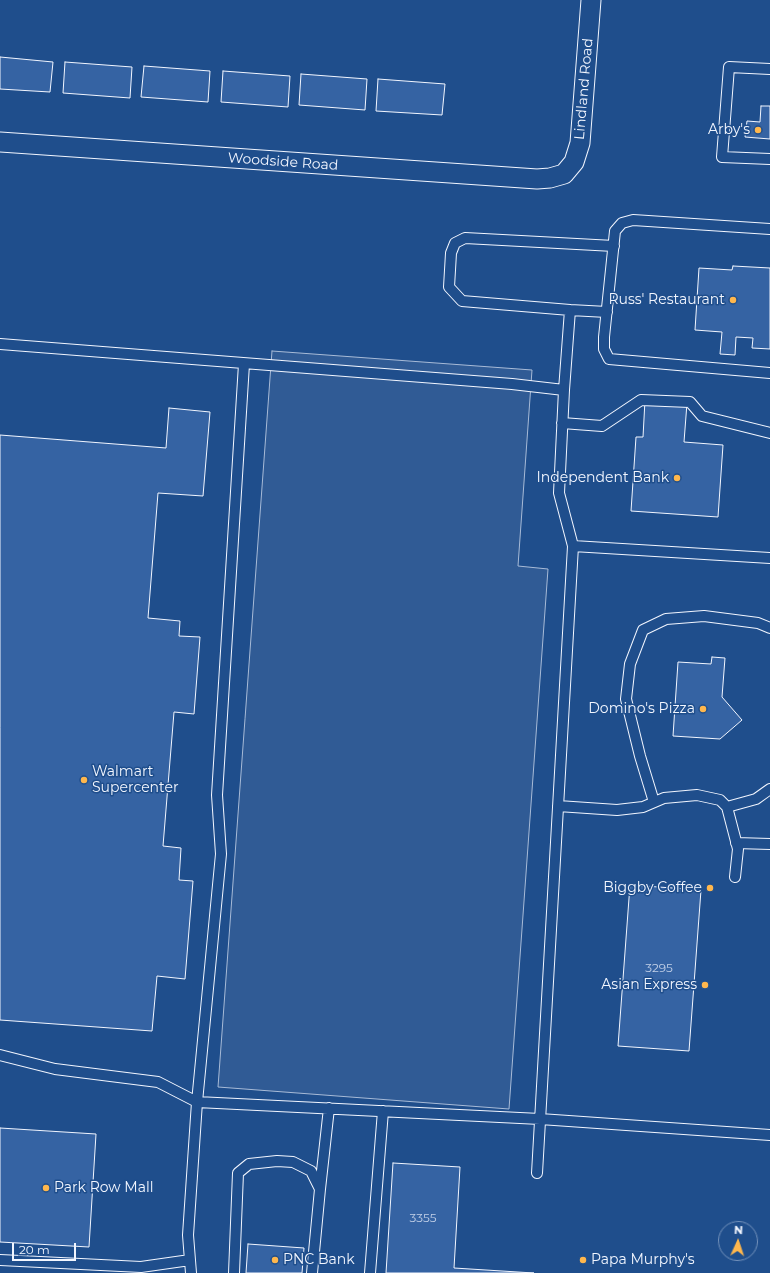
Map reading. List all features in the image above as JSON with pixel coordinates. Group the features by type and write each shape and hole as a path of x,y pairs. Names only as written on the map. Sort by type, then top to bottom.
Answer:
{"street":[{"name":"Lindland Road","path":"564,174 574,162 580,143 591,0"},
{"name":"Woodside Road","path":"0,142 537,179 550,178 564,174"}],"lane":[{"path":"770,69 729,67 722,156 770,159"},
{"path":"770,229 633,220 622,223 615,231 604,349 609,359 770,373"},
{"path":"607,312 462,301 449,287 451,253 455,243 465,238 614,246"},
{"path":"537,1173 573,546 559,493 562,422 570,310"},
{"path":"0,344 512,384 564,390"},
{"path":"191,1273 188,1235 197,1102 221,854 217,795 244,364"},
{"path":"562,422 602,426 641,400 690,402 702,416 770,433"},
{"path":"573,546 770,558"},
{"path":"654,802 640,756 626,699 630,664 643,630 666,619 704,616 758,623 770,628"},
{"path":"726,807 756,800 770,789"},
{"path":"558,806 617,810 643,808 664,798 697,795 720,800 726,807 738,849 735,877"},
{"path":"736,843 770,844"},
{"path":"0,1056 55,1068 158,1082 197,1102 540,1119 770,1134"},
{"path":"312,1273 328,1108"},
{"path":"370,1273 383,1111"},
{"path":"234,1273 238,1173 249,1164 277,1161 293,1162 311,1171 320,1189"},
{"path":"0,1260 141,1268 190,1260"}],"shaded area":[{"path":"272,351 532,370 518,566 548,569 509,1109 218,1087"}],"building":[{"path":"0,57 53,62 50,92 0,89"},
{"path":"65,62 132,67 130,98 63,93"},
{"path":"144,66 210,71 208,102 141,97"},
{"path":"223,71 290,76 288,107 221,102"},
{"path":"301,74 367,79 365,110 299,105"},
{"path":"378,79 445,84 442,115 376,111"},
{"name":"Arby's","path":"761,106 770,106 770,139 745,137 747,121 760,122"},
{"name":"Russ' Restaurant","path":"733,266 770,268 770,349 752,348 753,338 736,337 735,355 720,354 722,332 695,330 699,268 732,270"},
{"name":"Independent Bank","path":"645,400 687,403 684,442 723,445 718,517 631,511 636,437 643,437"},
{"name":"Walmart Supercenter","path":"169,408 210,412 203,496 158,493 148,618 180,621 179,636 200,637 194,714 174,712 163,846 181,848 179,880 193,881 185,979 157,976 152,1031 0,1020 0,435 166,448"},
{"name":"Domino's Pizza","path":"712,657 725,658 722,697 742,720 720,739 673,736 678,662 711,664"},
{"path":"630,885 701,890 689,1051 618,1046"},
{"name":"Park Row Mall","path":"0,1128 96,1134 89,1247 0,1242"},
{"path":"393,1163 460,1167 454,1268 534,1273 386,1273"},
{"name":"PNC Bank","path":"248,1244 304,1248 302,1273 246,1273"}],"place":[{"name":"Arby's","path":"758,130"},
{"name":"Russ' Restaurant","path":"733,300"},
{"name":"Independent Bank","path":"677,478"},
{"name":"Domino's Pizza","path":"703,709"},
{"name":"Walmart Supercenter","path":"84,780"},
{"name":"Biggby Coffee","path":"710,888"},
{"name":"Asian Express","path":"705,985"},
{"name":"Park Row Mall","path":"46,1188"},
{"name":"PNC Bank","path":"275,1260"},
{"name":"Papa Murphy's","path":"583,1260"}]}
